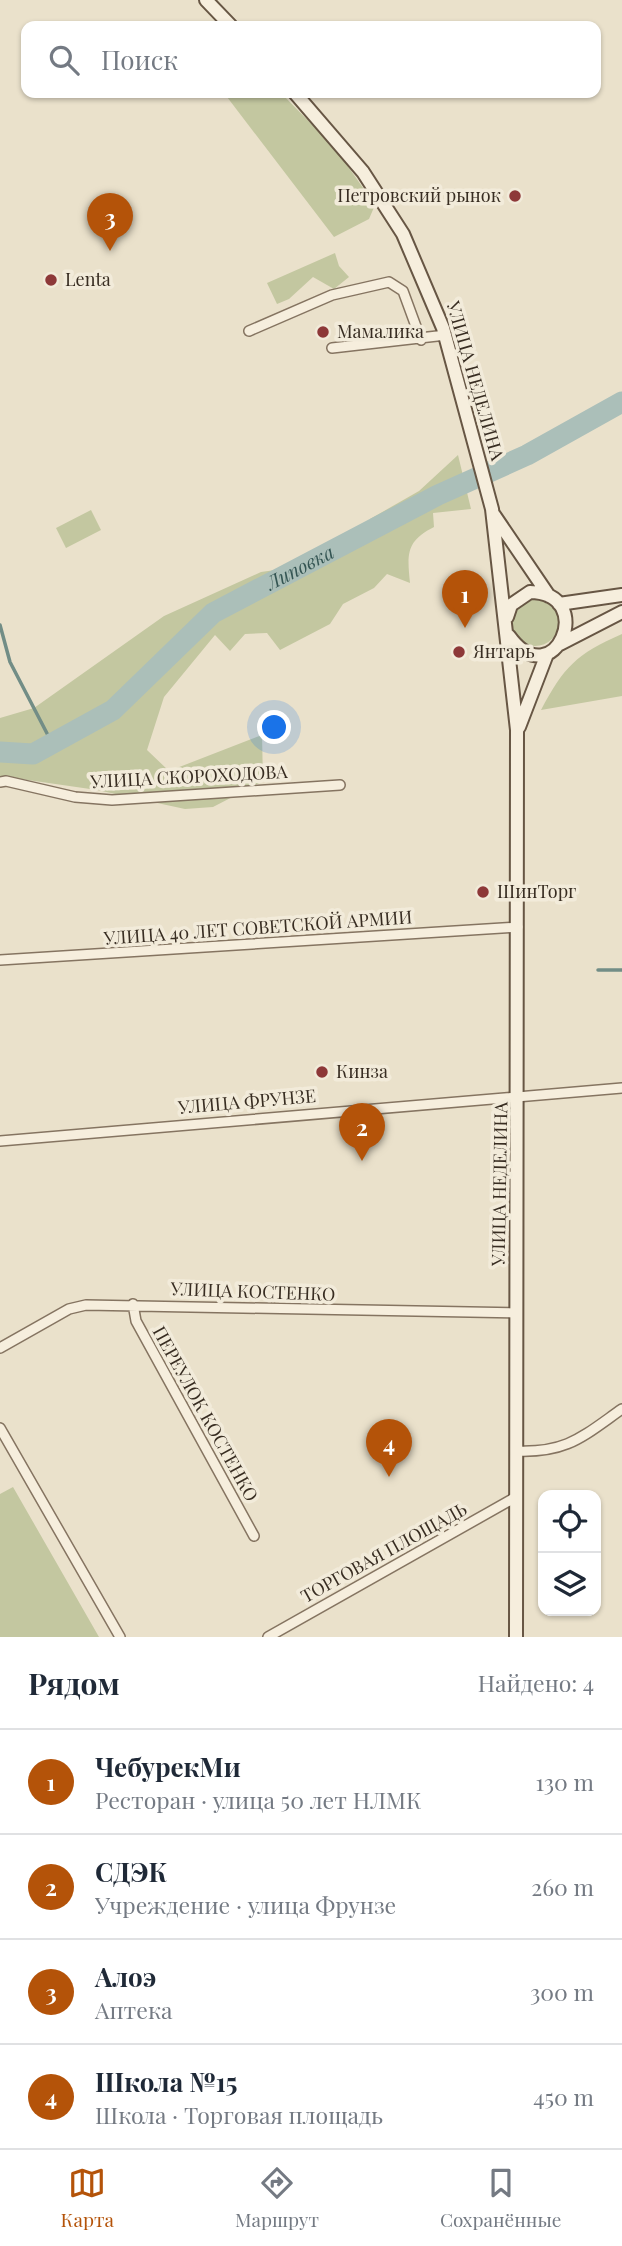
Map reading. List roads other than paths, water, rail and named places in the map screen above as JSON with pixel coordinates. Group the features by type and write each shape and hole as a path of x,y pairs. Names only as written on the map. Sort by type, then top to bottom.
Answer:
{"main road":[{"path":"206,0 226,21"},
{"name":"УЛИЦА НЕДЕЛИНА","path":"299,98 363,172 393,216 433,298 446,335 492,510"},
{"path":"492,510 566,617 566,632 560,644"},
{"path":"492,510 508,634 521,651 547,654"},
{"path":"507,617 511,605 530,592 554,600 622,595"},
{"path":"517,730 547,654 560,644 622,612"},
{"name":"УЛИЦА НЕДЕЛИНА","path":"508,634 517,730 519,1097 516,1637"}],"street":[{"path":"249,331 332,295 389,282 403,291 421,340"},
{"path":"332,348 421,340 446,335"},
{"name":"УЛИЦА СКОРОХОДОВА","path":"0,782 6,781 75,797 112,800 340,785"},
{"name":"УЛИЦА 40 ЛЕТ СОВЕТСКОЙ АРМИИ","path":"0,960 518,928"},
{"name":"УЛИЦА ФРУНЗЕ","path":"0,1140 622,1088"},
{"name":"ПЕРЕУЛОК КОСТЕНКО","path":"133,1304 136,1321 254,1536"},
{"name":"УЛИЦА КОСТЕНКО","path":"0,1348 69,1309 86,1305 517,1313"},
{"path":"516,1451 545,1452 573,1443 622,1409"},
{"path":"0,1428 120,1637"},
{"name":"ТОРГОВАЯ ПЛОЩАДЬ","path":"268,1637 516,1497"}],"waterway":[{"name":"Липовка","path":"0,752 33,754 113,710 213,613 438,495 527,455 622,402"},
{"path":"0,625 10,662 52,743"},
{"path":"598,970 622,970"}],"place":[{"name":"Петровский рынок","path":"515,196"},
{"name":"Алоэ","path":"110,251"},
{"name":"Lenta","path":"51,280"},
{"name":"Мамалика","path":"323,332"},
{"name":"ЧебурекМи","path":"465,628"},
{"name":"Янтарь","path":"459,652"},
{"name":"ШинТорг","path":"483,892"},
{"name":"Кинза","path":"322,1072"},
{"name":"СДЭК","path":"362,1161"},
{"name":"Школа №15","path":"389,1477"}]}
